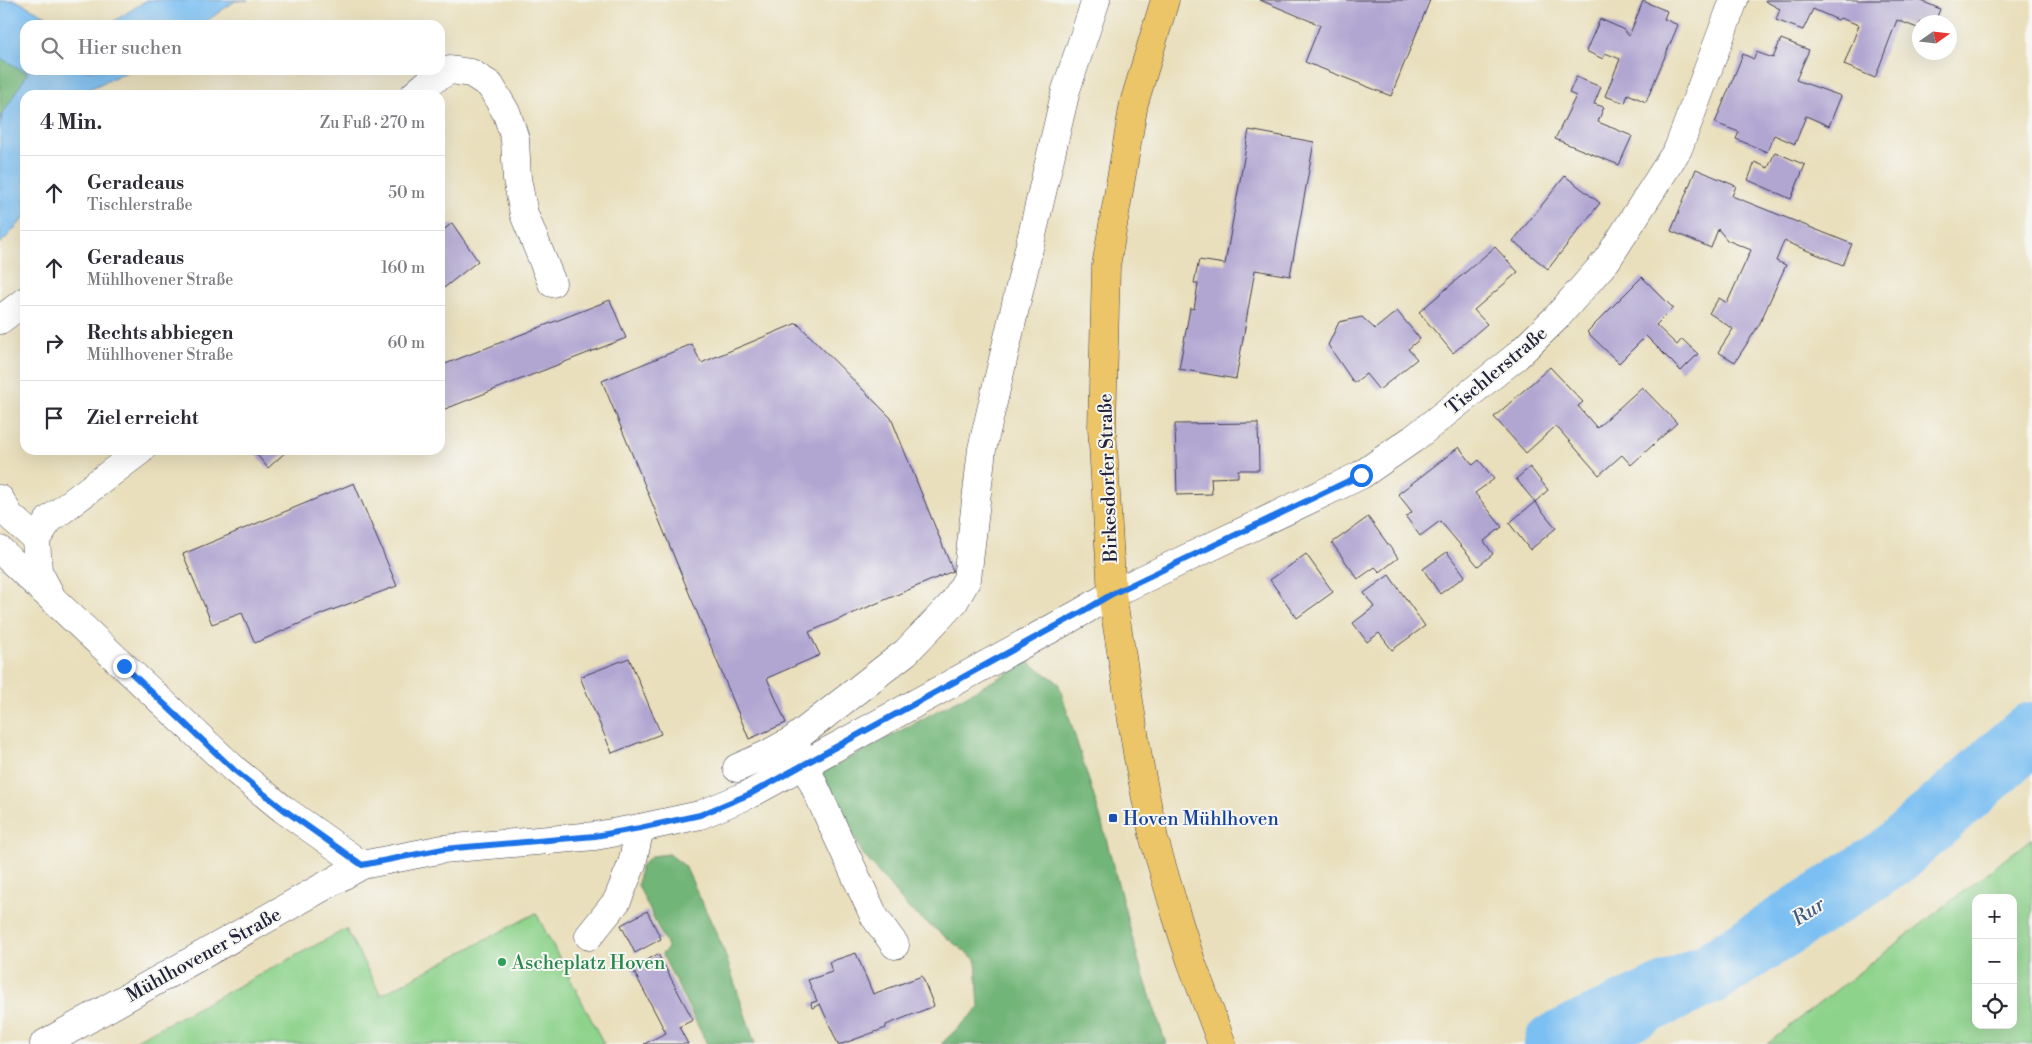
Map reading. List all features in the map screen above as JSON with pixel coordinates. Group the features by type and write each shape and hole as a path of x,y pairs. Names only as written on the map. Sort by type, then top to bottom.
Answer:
{"main road":[{"name":"Birkesdorfer Straße","path":"1165,0 1134,103 1106,266 1102,428 1112,594 1138,758 1154,839 1191,961 1222,1044"}],"street":[{"path":"737,768 766,755 799,752 906,652 954,602 967,579 982,449 1066,90 1096,0"},
{"name":"Tischlerstraße","path":"1112,594 1361,475 1413,439 1524,349 1557,317 1607,260 1678,149 1734,0"},
{"path":"445,73 450,70 471,73 490,85 507,114 515,139 517,178 524,214 552,283"},
{"path":"420,90 441,75"},
{"path":"0,320 20,305"},
{"path":"53,600 38,571 36,539 49,520 134,455"},
{"path":"0,499 10,516 36,539"},
{"path":"0,550 234,770 283,809 362,865"},
{"name":"Mühlhovener Straße","path":"44,1044 362,865 443,849 595,836 640,828 700,815 750,794 799,752 1080,613 1112,594"},
{"path":"799,752 874,916 895,945"},
{"path":"589,936 617,901 632,864 640,828"}],"green space":[{"path":"0,58 20,69 20,75 27,75 2,115 0,126"},
{"path":"1028,662 1058,682 1100,816 1138,959 1166,1044 941,1044 979,1008 976,960 909,909 863,854 822,773"},
{"path":"2032,838 2032,1044 1767,1044"},
{"path":"669,854 685,866 722,945 755,1044 707,1044 662,954 668,948 638,885 640,867 652,856"},
{"name":"Ascheplatz Hoven","path":"536,913 604,1044 129,1044 346,929 381,995"}],"water":[{"path":"0,0 15,0 54,20 20,20 20,69 0,58"},
{"path":"147,0 248,0 235,1 208,20 116,20"},
{"path":"27,75 120,75 87,90 20,90 20,222 0,244 0,126 2,115"}],"building":[{"path":"1260,0 1430,0 1391,96 1305,62 1320,25"},
{"path":"1919,0 1940,9 1938,15 1912,15 1912,26 1897,20 1875,78 1844,65 1859,25 1840,18 1838,20 1813,9 1803,30 1776,20 1780,9 1765,1"},
{"path":"1643,1 1667,11 1664,19 1678,25 1646,102 1628,94 1625,103 1605,96 1620,59 1605,53 1603,59 1586,51 1600,19 1623,29 1629,36"},
{"path":"1781,39 1809,50 1796,80 1841,96 1829,126 1806,116 1795,144 1774,135 1767,152 1736,139 1739,132 1715,123 1743,54 1754,59 1756,52 1773,58"},
{"path":"1576,77 1601,87 1594,104 1604,107 1598,122 1632,136 1619,165 1555,139 1576,96 1569,93"},
{"path":"1249,130 1314,142 1290,276 1255,270 1236,379 1179,369 1190,308 1194,309 1198,284 1194,283 1199,260 1225,264"},
{"path":"1775,152 1805,165 1791,199 1748,180 1755,162 1768,168"},
{"path":"1696,169 1736,186 1732,196 1852,244 1843,265 1784,241 1776,261 1786,265 1759,325 1735,362 1718,352 1733,329 1709,313 1719,298 1727,303 1751,250 1727,240 1718,229 1711,248 1671,231"},
{"path":"1565,176 1600,203 1548,269 1513,241"},
{"path":"452,223 478,261 445,287 445,229"},
{"path":"1495,247 1518,272 1474,310 1487,324 1453,353 1419,312"},
{"path":"1642,277 1673,308 1656,325 1677,345 1682,339 1698,354 1681,371 1646,336 1619,363 1587,332"},
{"path":"610,300 626,338 445,409 445,364"},
{"path":"1397,311 1420,339 1408,349 1417,359 1379,390 1366,374 1354,383 1328,345 1339,322 1362,317 1375,329"},
{"path":"797,323 891,418 953,571 809,632 820,655 767,678 786,723 749,739 602,381 692,344 701,363"},
{"path":"1550,367 1583,402 1578,406 1597,428 1642,387 1677,423 1631,465 1622,455 1599,475 1556,426 1526,453 1494,417"},
{"path":"1258,423 1259,470 1238,470 1238,477 1211,478 1212,494 1177,495 1175,424"},
{"path":"1459,447 1473,465 1479,460 1494,479 1475,493 1502,527 1484,541 1493,554 1478,566 1440,521 1420,536 1406,517 1412,512 1398,494"},
{"path":"257,455 282,455 268,468"},
{"path":"1530,467 1548,490 1535,502 1516,479"},
{"path":"354,483 397,586 324,613 255,643 242,613 212,624 183,554"},
{"path":"1535,502 1556,528 1530,550 1509,523"},
{"path":"1368,517 1398,558 1380,572 1375,567 1358,579 1332,543"},
{"path":"1447,552 1465,576 1440,594 1423,569"},
{"path":"1306,554 1333,592 1297,618 1270,580"},
{"path":"1389,575 1425,626 1392,650 1379,633 1367,642 1353,623 1374,607 1364,593"},
{"path":"629,658 661,734 612,753 580,677"},
{"path":"647,911 661,939 635,953 621,925"},
{"path":"856,953 873,994 922,976 934,1006 886,1025 886,1028 838,1044 820,1004 812,1008 811,1003 817,1001 808,980 832,972 829,962"},
{"path":"658,954 693,1020 679,1027 688,1044 644,1044 666,1033 632,968"}],"waterway":[{"name":"Rur","path":"1555,1044 1711,973 1890,858 2032,733"}],"place":[{"name":"Hoven Mühlhoven","path":"1113,818"},
{"name":"Ascheplatz Hoven","path":"502,962"}],"route":[{"path":"124,666 234,770 283,809 362,865 443,849 595,836 700,815 750,794 1112,594 1361,475"}]}
